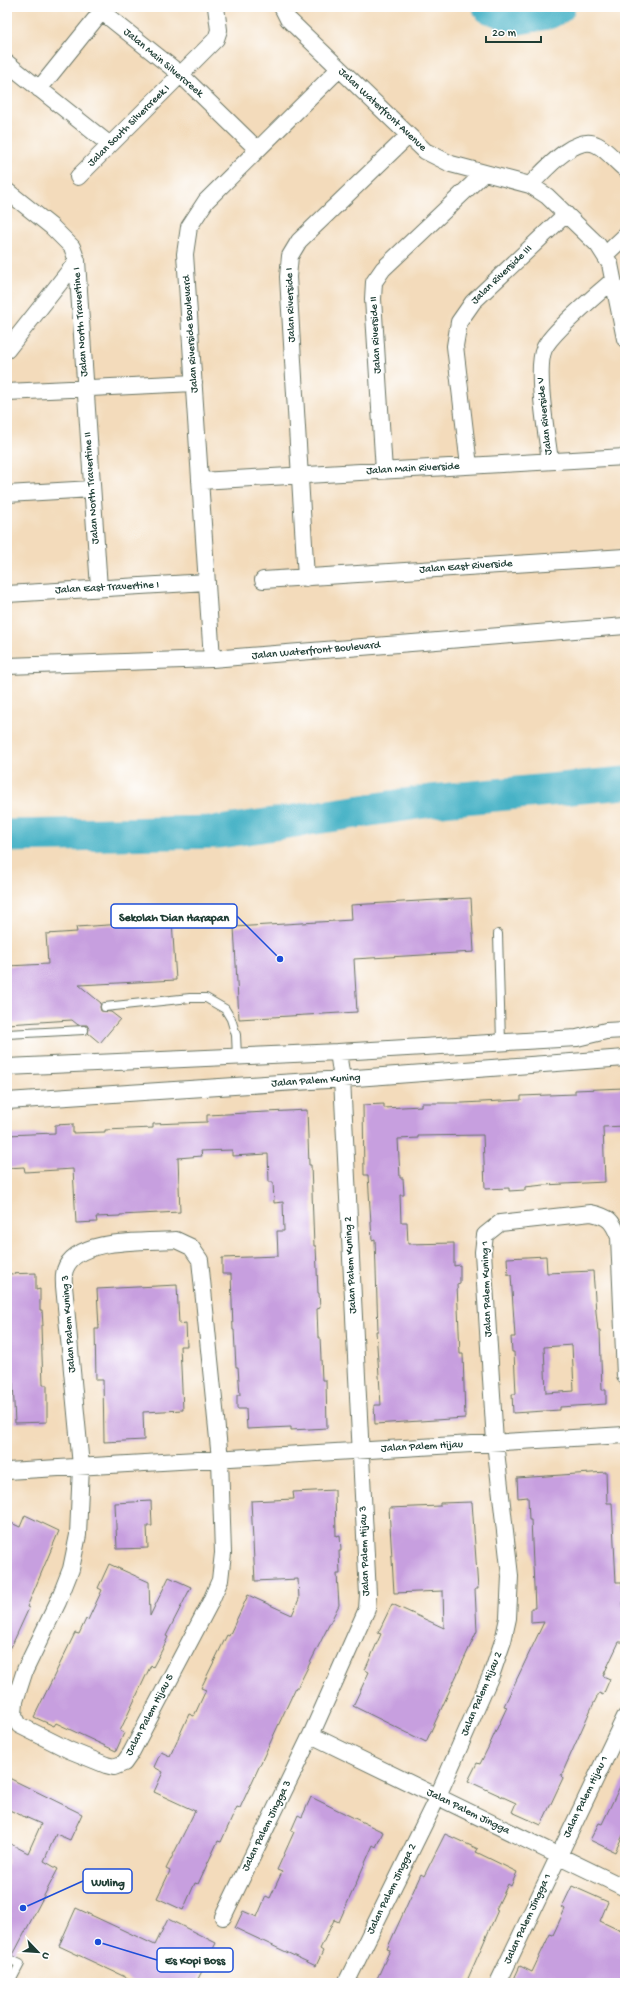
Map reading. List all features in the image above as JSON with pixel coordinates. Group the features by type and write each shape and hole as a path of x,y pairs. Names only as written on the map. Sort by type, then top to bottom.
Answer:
{"street":[{"name":"Jalan South Silvercreek I","path":"78,177 216,39 219,30 216,7"},
{"name":"Jalan Waterfront Avenue","path":"282,7 288,19 425,151 451,164 530,185 547,196 566,214 598,245 610,264 625,339"},
{"name":"Jalan Main Silvercreek","path":"103,9 180,74 258,149"},
{"path":"40,89 103,9"},
{"path":"7,63 110,145"},
{"name":"Jalan Riverside Boulevard","path":"212,659 185,254 189,227 206,201 339,69"},
{"name":"Jalan Riverside I","path":"301,475 288,277 290,256 299,241 408,136"},
{"path":"530,185 573,146 585,142 597,144 625,169"},
{"name":"Jalan Riverside II","path":"384,470 373,299 374,282 383,269 484,172"},
{"name":"Jalan North Travertine I","path":"7,192 52,227 72,246 78,261 86,388"},
{"name":"Jalan Riverside III","path":"469,466 456,346 459,322 473,302 566,214"},
{"path":"605,255 625,236"},
{"path":"7,350 78,261"},
{"name":"Jalan Riverside V","path":"550,461 540,369 544,348 554,335 614,280"},
{"path":"7,392 194,383"},
{"name":"Jalan North Travertine II","path":"86,388 99,588"},
{"name":"Jalan Main Riverside","path":"200,481 625,457"},
{"path":"301,475 306,578"},
{"path":"7,494 92,488"},
{"name":"Jalan East Riverside","path":"264,580 625,557"},
{"name":"Jalan East Travertine I","path":"7,594 207,582"},
{"name":"Jalan Waterfront Boulevard","path":"7,666 212,659 625,626"},
{"path":"606,1031 625,1022"},
{"path":"7,1067 338,1052 577,1038 606,1031 625,1030"},
{"name":"Jalan Palem Kuning 2","path":"338,1052 342,1079 361,1450"},
{"name":"Jalan Palem Kuning","path":"7,1101 342,1079 625,1058"},
{"name":"Jalan Palem Kuning 1","path":"496,1442 483,1252 485,1235 500,1223 591,1213 605,1216 613,1224 619,1237 625,1376"},
{"name":"Jalan Palem Kuning 3","path":"81,1466 64,1286 64,1270 73,1258 80,1252 102,1245 176,1240 191,1246 200,1260 220,1459"},
{"name":"Jalan Palem Hijau","path":"7,1471 625,1435"},
{"name":"Jalan Palem Hijau 2","path":"437,1798 492,1673 503,1641 508,1618 510,1576 496,1442"},
{"name":"Jalan Palem Hijau 3","path":"311,1735 367,1609 361,1450"},
{"name":"Jalan Palem Hijau 5","path":"81,1466 78,1535 74,1557 58,1602 25,1670 14,1701 14,1716 19,1726 69,1750 114,1767 124,1763 131,1753 210,1603 220,1580 223,1553 220,1459"},
{"name":"Jalan Palem Hijau 1","path":"558,1855 625,1717"},
{"name":"Jalan Palem Jingga","path":"311,1735 437,1798 625,1888"},
{"name":"Jalan Palem Jingga 3","path":"223,1917 311,1735"},
{"name":"Jalan Palem Jingga 2","path":"347,1981 437,1798"},
{"name":"Jalan Palem Jingga 1","path":"498,1983 558,1855"}],"lane":[{"path":"498,934 501,1042"},
{"path":"105,1007 190,998 206,998 225,1009 231,1019 236,1035 237,1057"},
{"path":"7,1034 84,1030"},
{"path":"7,1958 20,1964 10,1983"}],"building":[{"path":"471,898 474,952 354,959 357,1012 239,1019 234,927 352,920 351,905"},
{"path":"172,921 176,980 79,985 101,1003 101,1011 111,1012 120,1019 100,1043 88,1033 89,1029 87,1025 78,1025 72,1020 7,1024 7,966 48,964 46,934 77,932 76,927"},
{"path":"624,1088 625,1126 603,1127 605,1182 544,1185 525,1187 525,1190 509,1191 509,1188 485,1189 483,1135 418,1136 418,1138 398,1139 400,1178 403,1178 404,1195 400,1195 401,1222 407,1222 408,1244 454,1243 454,1266 460,1265 460,1283 457,1284 460,1354 463,1354 465,1418 375,1424 374,1405 381,1405 376,1331 378,1331 375,1239 372,1240 368,1175 364,1175 363,1105 384,1104 384,1108 421,1106 421,1103 463,1103 521,1100 521,1096 575,1094 575,1090"},
{"path":"307,1110 314,1246 316,1246 320,1308 317,1309 318,1337 320,1337 322,1380 326,1380 327,1428 291,1430 291,1427 247,1429 246,1409 237,1409 237,1395 240,1395 233,1330 231,1274 222,1274 222,1258 278,1256 277,1231 284,1231 283,1202 274,1203 273,1182 269,1182 268,1154 232,1156 232,1150 201,1151 202,1156 178,1158 180,1212 96,1217 97,1222 76,1223 73,1169 25,1172 24,1167 7,1168 7,1135 55,1133 55,1125 73,1124 73,1133 105,1132 105,1130 153,1128 153,1124 207,1122 207,1115"},
{"path":"546,1256 547,1273 593,1271 598,1331 600,1331 602,1390 606,1390 606,1404 560,1407 560,1410 513,1413 512,1394 516,1394 514,1352 512,1352 511,1337 515,1337 511,1275 508,1275 507,1258","holes":["572,1345 574,1391 546,1393 544,1347"]},
{"path":"36,1273 36,1290 40,1289 40,1310 42,1310 43,1326 41,1326 43,1385 47,1385 47,1422 15,1423 13,1383 7,1384 7,1274"},
{"path":"177,1285 179,1324 186,1323 187,1346 180,1346 183,1410 143,1412 144,1440 104,1442 103,1380 96,1380 95,1329 99,1329 97,1289"},
{"path":"606,1472 607,1503 612,1503 616,1582 622,1582 625,1642 619,1642 603,1676 610,1679 603,1695 599,1693 591,1709 561,1776 563,1778 541,1825 512,1812 516,1803 468,1781 477,1763 480,1764 488,1748 507,1707 504,1706 544,1622 531,1623 531,1608 535,1608 531,1520 529,1520 528,1497 518,1498 517,1478"},
{"path":"335,1490 336,1536 340,1535 341,1551 339,1551 340,1574 337,1574 339,1605 298,1687 296,1687 240,1808 237,1807 221,1842 218,1841 198,1884 195,1883 183,1910 157,1898 170,1871 166,1869 195,1811 154,1792 163,1772 154,1767 161,1752 170,1756 189,1714 194,1716 206,1690 201,1688 227,1635 229,1636 248,1595 292,1615 299,1599 298,1579 255,1581 251,1501 294,1499 293,1492"},
{"path":"151,1501 152,1526 147,1526 148,1548 117,1549 115,1503"},
{"path":"472,1502 478,1589 475,1589 477,1631 426,1742 353,1706 369,1672 365,1670 381,1634 378,1633 392,1604 444,1628 443,1591 394,1593 389,1508 440,1506 440,1503"},
{"path":"25,1515 59,1531 27,1607 29,1608 7,1656 7,1521 20,1527"},
{"path":"109,1564 149,1582 150,1616 169,1577 191,1587 166,1636 168,1637 162,1650 153,1667 151,1665 120,1731 124,1733 116,1751 56,1723 54,1726 34,1717 75,1633 79,1634 86,1619 88,1620 102,1590 98,1588"},
{"path":"625,1776 625,1831 615,1852 590,1840 599,1823 602,1824"},
{"path":"7,1777 82,1814 70,1840 56,1834 44,1861 58,1869 13,1955 7,1953 7,1842 28,1853 41,1824 7,1809"},
{"path":"311,1797 383,1832 376,1847 373,1845 339,1922 334,1920 320,1949 323,1951 316,1966 235,1928 243,1911 257,1917 266,1896 270,1898 282,1872 277,1870 294,1832 291,1831 298,1815 302,1817"},
{"path":"445,1834 478,1849 476,1852 517,1872 511,1886 508,1884 496,1909 498,1910 466,1983 375,1983 390,1950 387,1949 421,1874 424,1876"},
{"path":"572,1886 608,1902 600,1921 625,1933 625,1983 512,1983 520,1966 532,1972 550,1934 553,1935 565,1909 562,1907"},
{"path":"76,1908 155,1945 168,1919 216,1943 196,1983 138,1983 59,1946"}],"waterway":[{"path":"489,7 519,18 548,13 559,7"},
{"path":"7,836 219,832 431,801 625,783"}],"place":[{"name":"Sekolah Dian Harapan","path":"280,959"},
{"name":"Wuling","path":"23,1908"},
{"name":"Es Kopi Boss","path":"98,1942"}]}
